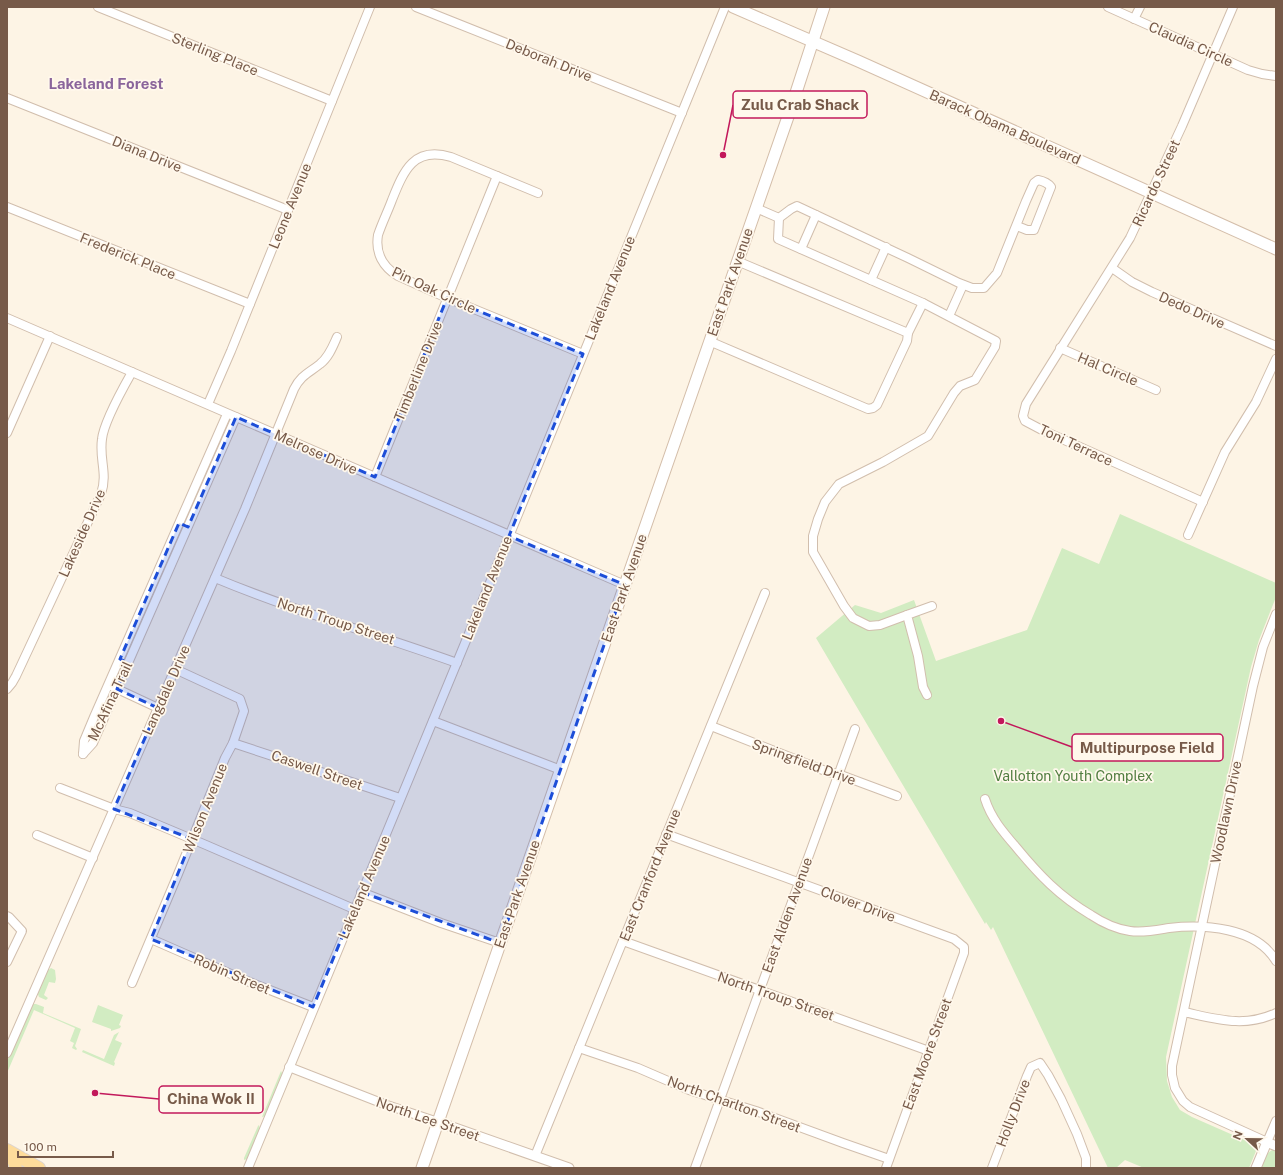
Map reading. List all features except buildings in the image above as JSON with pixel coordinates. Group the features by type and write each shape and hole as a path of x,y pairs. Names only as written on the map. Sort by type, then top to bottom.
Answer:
{"main road":[{"name":"Barack Obama Boulevard","path":"733,7 1276,249"},
{"name":"East Park Avenue","path":"422,1168 798,88 824,7"},
{"path":"7,1150 37,1168"},
{"path":"7,1150 12,1157 16,1168"}],"street":[{"name":"Sterling Place","path":"98,7 332,101"},
{"name":"Leone Avenue","path":"208,404 370,7"},
{"name":"Deborah Drive","path":"416,7 682,113"},
{"name":"Lakeland Avenue","path":"248,1168 457,663 725,7"},
{"name":"Claudia Circle","path":"1108,7 1256,73 1276,76"},
{"path":"1134,19 1140,7"},
{"name":"Ricardo Street","path":"1060,348 1130,238 1233,7"},
{"name":"Diana Drive","path":"7,98 288,210"},
{"name":"Pin Oak Circle","path":"538,193 451,157 437,154 420,158 409,167 399,182 378,234 377,247 384,264 392,272 448,298 583,354"},
{"name":"Timberline Drive","path":"375,478 497,176"},
{"path":"779,218 797,206 972,288 984,288 997,273 1034,184 1038,180 1050,185 1051,188 1034,230 1027,230 1017,226"},
{"name":"Frederick Place","path":"7,207 250,304"},
{"path":"756,208 779,218"},
{"path":"801,249 816,215"},
{"path":"779,218 778,239 923,303 996,341 995,346 975,380 960,386 954,393 928,436 883,462 839,484 825,502 813,536 813,552 844,606 853,618 869,626 880,625 932,606"},
{"path":"871,280 886,248"},
{"path":"737,261 908,333"},
{"name":"Dedo Drive","path":"1112,268 1132,282 1152,292 1276,346"},
{"path":"949,316 963,285"},
{"path":"709,341 868,409 874,408 877,405 906,341 908,333 923,303"},
{"name":"Melrose Drive","path":"7,318 625,585"},
{"path":"7,433 50,336"},
{"name":"Langdale Drive","path":"7,1053 215,578 262,469 296,383 300,378 321,363 328,355 337,337"},
{"name":"Hal Circle","path":"1060,348 1156,390"},
{"name":"Toni Terrace","path":"1060,348 1026,404 1023,416 1025,421 1203,502"},
{"path":"1188,535 1225,452 1256,402 1276,359"},
{"name":"Lakeside Drive","path":"7,689 16,676 101,494 105,480 101,448 103,432 121,391 132,372"},
{"name":"McAfina Trail","path":"227,414 94,717 84,741 83,754 93,743 103,721 236,417"},
{"path":"209,456 218,459"},
{"path":"194,490 203,493"},
{"path":"179,523 188,527"},
{"path":"164,558 173,562"},
{"name":"North Troup Street","path":"215,578 312,614 396,641 457,663"},
{"path":"149,592 158,595"},
{"name":"East Cranford Avenue","path":"535,1156 765,593"},
{"name":"Woodlawn Drive","path":"1184,1012 1259,662 1263,647 1276,614"},
{"path":"907,615 918,656 923,687 927,695"},
{"path":"120,659 128,662"},
{"name":"Wilson Avenue","path":"132,983 233,742 244,711 240,699 175,669"},
{"path":"108,685 158,708"},
{"path":"94,717 103,721"},
{"path":"433,721 561,770"},
{"name":"Springfield Drive","path":"710,726 828,772 838,774 897,796"},
{"name":"East Alden Avenue","path":"695,1168 855,729"},
{"name":"Caswell Street","path":"233,742 400,798"},
{"path":"60,788 114,809 130,813 354,909"},
{"path":"985,799 994,819 1030,864 1055,890 1075,906 1112,927 1131,932 1202,927 1241,934 1254,938 1268,950 1276,961"},
{"name":"Clover Drive","path":"666,834 959,941"},
{"path":"37,835 93,858"},
{"path":"362,892 441,923 500,943"},
{"path":"7,916 22,931 7,962"},
{"name":"Robin Street","path":"151,939 247,981 314,1007"},
{"name":"North Troup Street","path":"623,941 929,1051"},
{"name":"East Moore Street","path":"886,1168 964,953 964,947 959,941"},
{"path":"1272,1144 1190,1107 1178,1094 1173,1080 1172,1066 1184,1012 1238,1022 1261,1019 1276,1013"},
{"name":"North Charlton Street","path":"579,1048 638,1068 689,1090 889,1159"},
{"name":"Holly Drive","path":"992,1168 1031,1067 1040,1063 1061,1099 1077,1134 1086,1158 1086,1168"},
{"name":"North Lee Street","path":"289,1067 384,1104 569,1168"},
{"path":"1256,1168 1272,1144 1276,1121"}],"highlighted area":[{"path":"447,298 583,354 509,536 625,585 500,943 361,892 313,1007 151,939 192,839 114,809 158,708 117,689 128,663 120,659 179,523 188,527 236,417 375,477"}],"green space":[{"name":"Vallotton Youth Complex","path":"1120,514 1276,583 1276,597 1259,640 1251,667 1166,1057 1167,1081 1172,1097 1180,1110 1192,1117 1258,1146 1249,1168 1144,1168 1125,1160 1116,1168 1108,1168 993,927 991,930 986,922 985,924 816,638 855,605 881,613 914,600 936,661 1027,630 1062,548 1099,564"},
{"path":"51,968 55,970 56,979 55,983 49,982 44,995 48,998 46,1000 39,997 37,992 46,972"},
{"path":"32,1004 44,1007 43,1013 81,1029 75,1046 77,1049 72,1048 74,1043 70,1041 75,1028 34,1010 7,1073 7,1061"},
{"path":"98,1005 123,1015 119,1025 121,1026 120,1028 111,1031 111,1029 92,1022"},
{"path":"119,1032 115,1040 122,1043 114,1062 114,1066 82,1052 83,1050 104,1059 114,1035"},
{"path":"281,1071 283,1075 266,1116 262,1117"},
{"path":"259,1125 260,1129 247,1159 244,1160 244,1158"},
{"path":"1272,1150 1276,1150 1276,1168 1260,1168 1265,1155"}],"place":[{"name":"Zulu Crab Shack","path":"723,155"},
{"name":"Multipurpose Field","path":"1001,721"},
{"name":"China Wok II","path":"95,1093"}],"district":[{"name":"Lakeland Forest","path":"106,83"}]}
